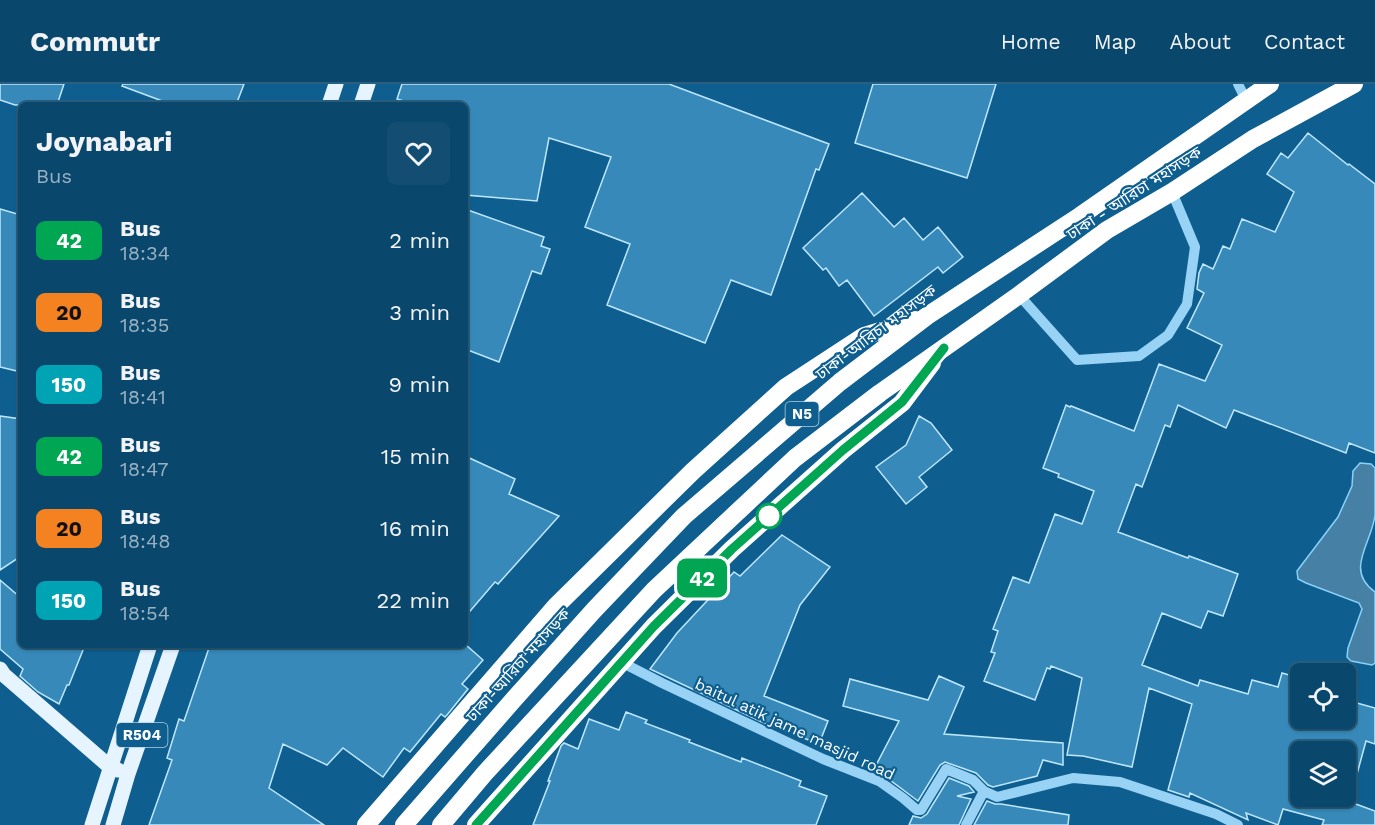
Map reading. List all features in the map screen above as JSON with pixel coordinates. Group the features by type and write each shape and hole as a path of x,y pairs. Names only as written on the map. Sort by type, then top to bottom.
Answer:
{"highway":[{"name":"ঢাকা-আরিচা মহাসড়ক","path":"404,825 595,609 684,516 840,382 927,316 1080,216 1242,92 1270,84"},
{"name":"ঢাকা - আরিচা মহাসড়ক","path":"944,348 1107,230 1172,192 1253,139 1354,84"},
{"path":"366,825 556,606 701,463 786,387 864,336 927,316"},
{"path":"476,825 654,626 732,549 843,450 902,402 944,348"},
{"name":"N5","path":"441,825 485,773 654,590 795,458 880,393 944,348"}],"main road":[{"path":"330,102 336,84"},
{"path":"362,102 368,84"},
{"name":"R504","path":"93,825 149,648"},
{"name":"R504","path":"112,825 172,648"},
{"path":"0,669 4,675 110,767 128,774"}],"street":[{"path":"1019,295 1077,360 1139,356 1168,335 1187,304 1195,247 1172,192"},
{"name":"baitul atik jame masjid road","path":"621,662 823,759 879,781 917,810 921,810 946,769 973,780 984,791 997,797 1072,778 1120,782 1216,814 1238,825"},
{"path":"966,825 984,791"}],"water":[{"path":"1360,463 1371,464 1375,468 1375,515 1361,565 1366,584 1375,592 1375,663 1372,665 1351,661 1347,657 1362,609 1359,603 1298,579 1297,571 1338,517 1352,486 1353,471"}],"building":[{"path":"0,84 64,84 58,102 18,102 18,105 15,105 0,100"},
{"path":"123,84 244,84 237,102 165,102 122,86"},
{"path":"402,84 669,84 829,144 819,170 816,169 771,295 731,280 705,343 607,305 630,244 585,227 611,157 549,138 537,201 468,195 468,102 407,102 397,99"},
{"path":"873,84 996,84 967,178 855,143"},
{"path":"1308,133 1375,184 1375,453 1349,443 1346,453 1234,410 1226,428 1178,405 1170,427 1165,425 1142,487 1136,484 1118,532 1238,574 1223,616 1208,611 1201,628 1162,613 1142,665 1198,686 1200,680 1248,694 1252,680 1278,687 1282,673 1290,675 1290,729 1356,729 1356,703 1375,708 1375,744 1366,741 1356,778 1356,741 1290,741 1290,807 1356,807 1356,804 1375,811 1375,825 1322,825 1324,820 1283,809 1278,825 1246,813 1248,820 1190,793 1189,797 1168,790 1192,704 1149,688 1132,767 1083,756 1067,755 1082,678 1051,666 1050,669 1047,668 1035,700 984,681 995,653 991,652 998,631 993,629 1013,577 1029,583 1055,514 1082,524 1094,491 1058,477 1059,474 1043,468 1066,405 1134,431 1159,364 1205,381 1222,345 1187,328 1204,293 1197,289 1199,273 1203,264 1213,269 1223,246 1230,249 1242,219 1275,232 1294,192 1267,174 1281,153 1288,158"},
{"path":"862,193 894,227 904,218 923,240 938,227 963,257 943,273 938,267 874,316 847,280 839,286 826,268 823,270 803,248"},
{"path":"0,209 18,214 18,371 0,367"},
{"path":"468,210 544,237 541,246 550,249 541,274 532,271 499,362 468,350"},
{"path":"0,416 18,419 18,558 0,570"},
{"path":"919,416 931,423 952,450 919,477 927,487 906,504 876,467 906,445"},
{"path":"468,457 515,479 509,494 559,516 498,584 495,582 468,614"},
{"path":"782,535 830,567 800,605 764,696 828,721 819,744 762,722 650,669 677,633 734,572 740,576"},
{"path":"0,580 18,595 18,648 84,648 59,704 38,692 20,676 23,669 0,649"},
{"path":"468,647 483,660 462,684 468,689 447,715 445,717 441,714 410,752 404,748 383,777 343,748 327,765 283,744 269,788 324,825 149,825 172,760 167,758 179,719 184,721 209,648"},
{"path":"939,676 964,687 944,734 1063,743 1063,765 1043,760 1037,776 993,787 976,773 945,762 940,765 918,801 883,775 873,771 899,721 843,706 850,679 928,700"},
{"path":"626,712 647,720 645,723 690,740 689,742 741,762 742,758 801,781 799,786 827,796 816,825 533,825 561,746 564,743 578,749 589,719 619,730"},
{"path":"949,778 969,786 974,792 957,796 971,799 959,825 909,825 913,816 921,818 927,814"},
{"path":"987,801 1069,815 1068,825 974,825"}],"bus line":[{"name":"42","path":"476,825 654,626 732,549 843,450 902,402 944,348"}]}
